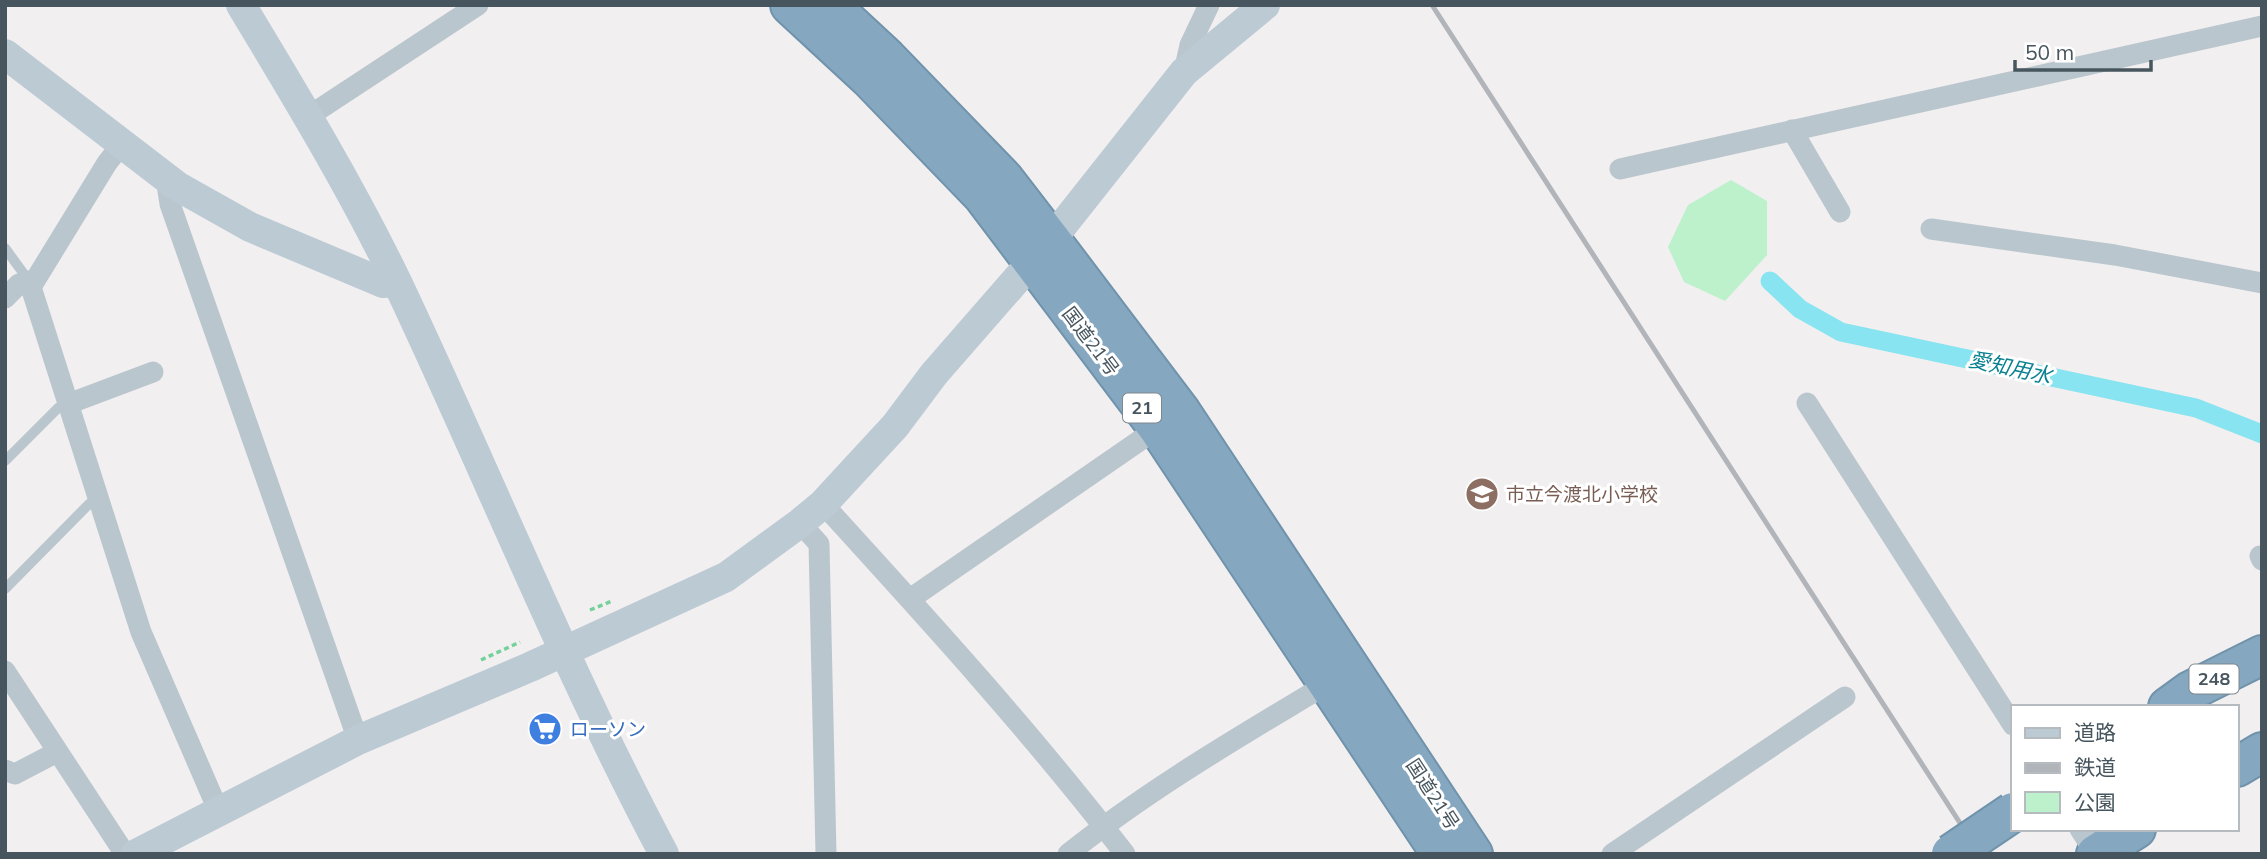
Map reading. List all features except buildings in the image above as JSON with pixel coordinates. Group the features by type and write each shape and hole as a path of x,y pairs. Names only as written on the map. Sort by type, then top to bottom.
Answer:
{"highway":[{"name":"国道21号","path":"790,5 869,78 983,196 1041,251 1181,412 1473,854"},
{"name":"国道21号","path":"831,5 887,58 1004,179 1041,251 1441,854"},
{"name":"248","path":"2171,705 2190,691 2262,655"},
{"path":"2239,766 2262,752"},
{"path":"1951,854 2011,813"},
{"path":"2096,854 2133,831"}],"street":[{"path":"241,5 309,116 396,282 632,795 664,854"},
{"path":"309,116 478,5"},
{"path":"1184,72 1190,45 1209,5"},
{"path":"136,854 358,740 565,651 726,577 800,523 823,504 895,426 934,374 1041,251 1184,72 1265,5"},
{"path":"1620,169 2262,26"},
{"path":"5,54 166,178 250,227 383,283 396,282"},
{"path":"1792,130 1840,212"},
{"path":"30,284 107,163 122,145"},
{"path":"166,178 170,204 358,740"},
{"path":"1931,229 2115,254 2262,283"},
{"path":"5,298 19,284 30,284"},
{"path":"30,284 97,501 141,632 219,812"},
{"path":"68,404 153,372"},
{"path":"1807,403 2011,722"},
{"path":"910,598 1158,428"},
{"path":"823,504 966,660 1125,854"},
{"path":"800,523 819,544 826,854"},
{"path":"5,671 125,854"},
{"path":"1068,854 1103,826 1195,764 1327,684"},
{"path":"1612,854 1845,697"},
{"path":"5,770 15,774 57,752"},
{"path":"2081,831 2096,854"}],"lane":[{"path":"5,248 30,284"},
{"path":"5,461 58,408 68,404"},
{"path":"5,589 89,504 97,501"}],"path":[{"path":"472,664 520,642"}],"green space":[{"path":"1731,180 1767,201 1767,255 1725,301 1684,282 1668,247 1688,205"}],"waterway":[{"name":"愛知用水","path":"1770,281 1800,309 1841,332 2196,408 2262,434"}],"railway":[{"path":"1432,5 1980,854"}],"place":[{"name":"市立今渡北小学校","path":"1482,494"},
{"name":"ローソン","path":"545,729"}]}
